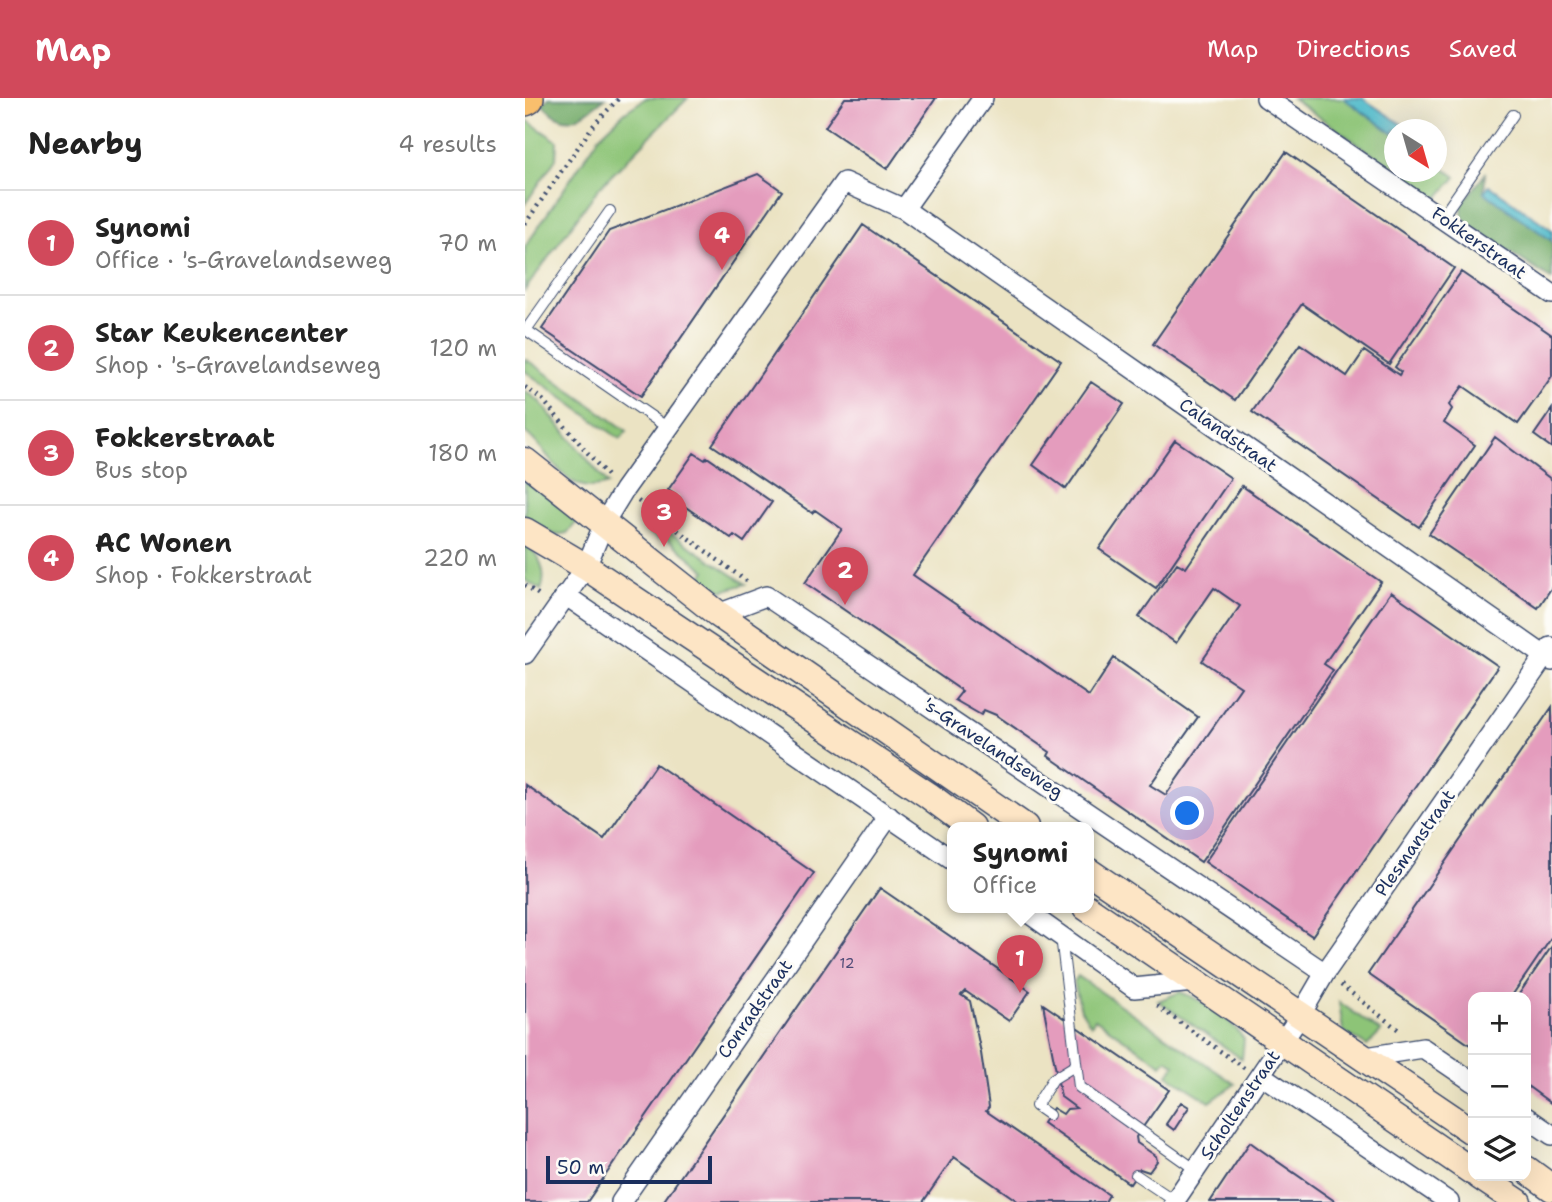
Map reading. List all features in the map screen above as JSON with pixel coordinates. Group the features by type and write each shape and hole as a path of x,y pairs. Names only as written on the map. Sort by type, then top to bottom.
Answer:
{"main road":[{"path":"525,461 605,521 718,614 1018,822"},
{"path":"525,531 586,567 928,795 964,822"},
{"path":"1094,875 1468,1128"},
{"path":"1094,913 1468,1169"},
{"path":"1531,1173 1552,1188"},
{"path":"1486,1181 1518,1202"}],"street":[{"path":"525,654 586,567 605,521 624,490 844,181 904,209 983,98"},
{"name":"Fokkerstraat","path":"1266,98 1552,294"},
{"name":"Calandstraat","path":"904,209 1550,655"},
{"path":"565,595 947,857"},
{"path":"718,614 766,596"},
{"name":"'s-Gravelandseweg","path":"766,596 1325,973"},
{"name":"Plesmanstraat","path":"1282,1043 1325,973 1550,655"},
{"name":"Conradstraat","path":"621,1202 889,816"},
{"path":"1028,913 1134,988 1194,982"},
{"name":"Scholtenstraat","path":"1174,1201 1282,1043"},
{"path":"1366,1057 1423,1048 1468,1079"},
{"path":"1261,1074 1449,1202"},
{"path":"1527,1118 1552,1135"}],"lane":[{"path":"1442,218 1513,115"},
{"path":"610,211 526,330 668,428"},
{"path":"1061,936 1079,1087 1196,1170"},
{"path":"1049,1115 1036,1106 1053,1079 1076,1065"},
{"path":"1136,1175 1174,1201"}],"path":[{"path":"525,224 592,127 619,98"},
{"path":"525,387 542,399 609,478 766,596"},
{"path":"1325,973 1423,1048"},
{"path":"1134,988 1245,1069 1261,1074"}],"green space":[{"path":"549,98 605,98 581,116 567,119 559,118 542,104"},
{"path":"646,98 688,98 598,189 525,290 525,247 599,137 625,112"},
{"path":"1292,98 1343,98 1384,127 1384,162"},
{"path":"525,119 557,141 556,159 525,204"},
{"path":"1447,170 1456,177 1437,199 1412,182 1447,182"},
{"path":"1485,174 1484,192 1552,241 1552,280 1469,225 1462,216 1462,204"},
{"path":"525,359 627,431 620,439 525,371"},
{"path":"525,391 539,401 608,484 594,487 571,480 525,432"},
{"path":"525,481 572,511 576,523 567,533 555,535 525,519"},
{"path":"645,516 746,584 722,591 701,577 706,571 661,534 658,539 647,531"},
{"path":"525,544 535,553 541,564 544,577 541,590 525,580"},
{"path":"1078,976 1235,1084 1210,1102 1168,1075 1175,1065 1167,1059 1162,1065 1095,1019 1091,1025 1081,1010 1074,982"},
{"path":"1180,992 1199,1000 1230,1023 1244,1039 1242,1059 1158,1001"},
{"path":"1339,1002 1381,1032 1367,1046 1343,1031"}],"water":[{"path":"1343,98 1362,98 1394,119 1384,119 1384,127"},
{"path":"1489,185 1552,230 1552,241 1484,192"}],"building":[{"path":"845,98 936,98 887,169 825,127"},
{"path":"1286,152 1454,268 1389,364 1302,304 1235,400 1153,344"},
{"path":"758,174 782,191 641,396 542,329 609,231"},
{"path":"863,225 1061,361 913,575 1089,696 1114,658 1198,717 1150,785 1166,795 1241,687 1202,661 1240,606 1214,588 1176,643 1139,617 1177,563 1186,568 1242,486 1381,582 1324,664 1333,670 1201,862 1048,756 1050,752 996,715 984,710 981,715 955,700 962,691 805,583 842,529 815,510 812,513 712,445"},
{"path":"1461,272 1552,335 1552,376 1518,424 1463,386 1449,405 1452,409 1444,423 1475,445 1419,527 1252,412 1300,344 1347,376 1364,351 1399,375 1401,372 1395,367"},
{"path":"1091,382 1124,404 1066,489 1033,465"},
{"path":"1552,409 1552,448 1534,435"},
{"path":"1495,437 1552,480 1552,587 1538,608 1429,534"},
{"path":"1175,440 1231,478 1156,588 1099,549"},
{"path":"694,453 705,460 707,457 772,502 744,542 734,535 731,538 677,501 680,498 668,490"},
{"path":"1391,592 1498,666 1312,936 1205,862"},
{"path":"1552,707 1552,937 1514,992 1468,992 1468,1044 1368,974"},
{"path":"656,764 814,873 587,1202 525,1202 525,785 604,839"},
{"path":"880,888 1030,991 1009,1021 965,991 961,995 970,1001 989,1107 986,1111 1109,1195 1105,1202 1019,1202 954,1157 923,1202 663,1202"},
{"path":"1552,946 1552,1104 1531,1089 1531,992 1520,992"},
{"path":"1043,1004 1169,1090 1136,1137 1137,1143 1156,1156 1157,1161 1149,1172 1140,1169 1130,1184 1043,1123 1053,1108 1063,1114 1067,1109 1076,1108 1061,1097"},
{"path":"1181,1102 1189,1107 1174,1130 1166,1124"},
{"path":"1250,1142 1261,1150 1336,1202 1210,1202"}],"place":[{"name":"AC Wonen","path":"722,270"},
{"name":"Fokkerstraat","path":"664,547"},
{"name":"Star Keukencenter","path":"845,605"},
{"name":"Synomi","path":"1020,993"}]}
